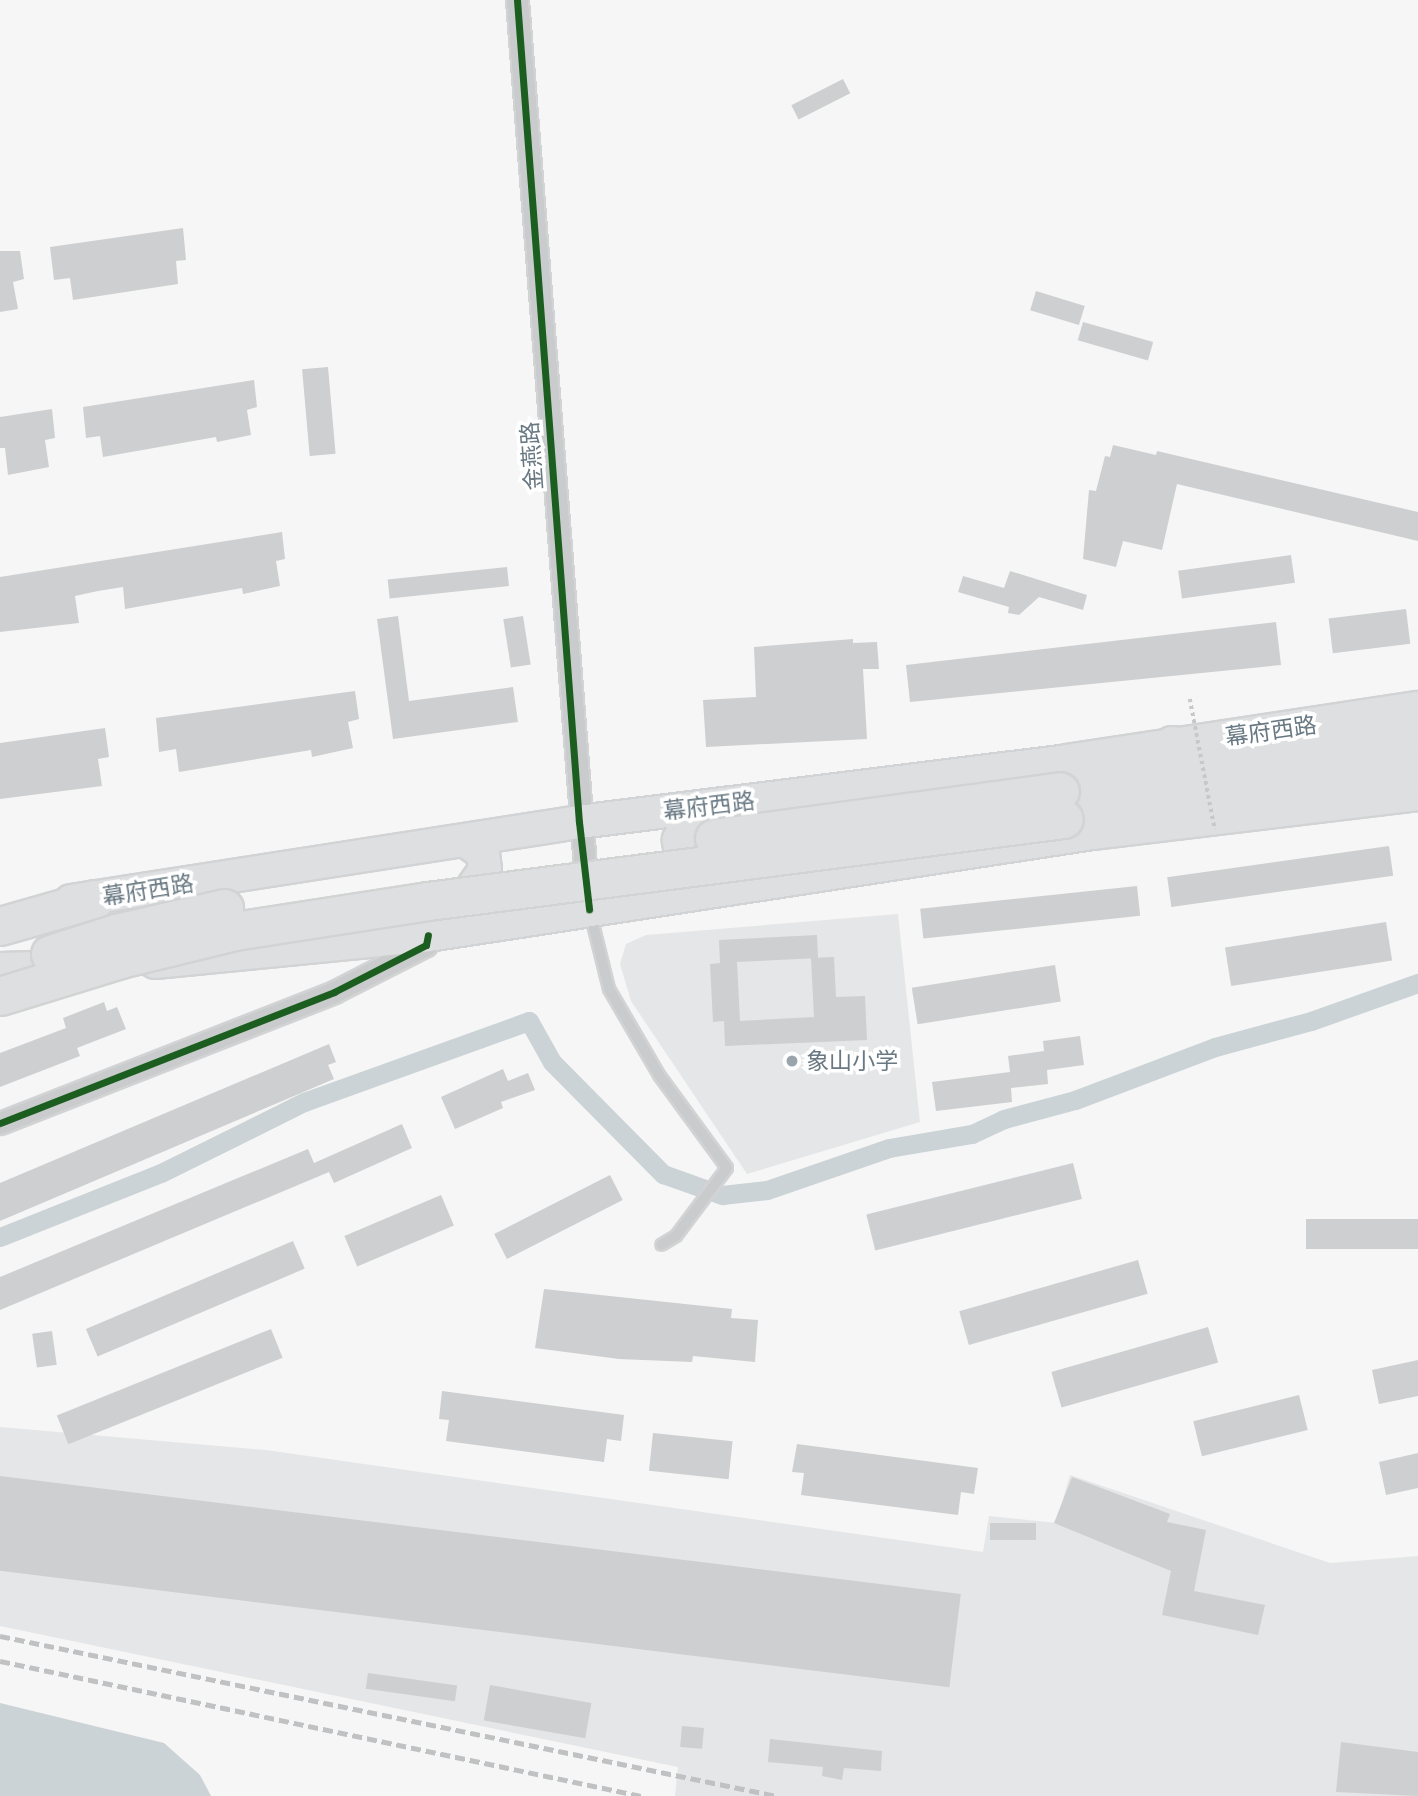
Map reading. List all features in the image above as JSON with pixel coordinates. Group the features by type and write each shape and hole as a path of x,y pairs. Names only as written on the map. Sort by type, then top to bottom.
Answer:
{"highway":[{"name":"幕府西路","path":"0,996 120,959 235,931 1062,805 1274,758 1418,737"},
{"path":"1172,745 1274,758"},
{"name":"幕府西路","path":"0,970 116,933 229,906 1062,805 1152,803 1418,770"},
{"path":"1098,832 1152,803"},
{"path":"0,926 95,899"}],"main road":[{"name":"幕府西路","path":"0,908 95,899 579,822 1172,745 1418,708"},
{"name":"幕府西路","path":"0,970 120,965 428,935 1098,832 1418,794"},
{"path":"695,808 679,839 681,858 692,877 713,890"},
{"path":"465,841 483,853 485,870 472,887"},
{"path":"323,946 351,921 407,897 584,872"}],"street":[{"name":"金燕路","path":"517,0 579,822 589,909"},
{"path":"0,1123 334,992 426,945 428,935"}],"lane":[{"path":"589,909 609,989 659,1075 727,1168 676,1236 660,1245"}],"path":[{"path":"1190,699 1216,830"}],"shaded area":[{"name":"象山小学","path":"898,914 920,1122 747,1174 631,1001 620,964 626,944 646,935"},
{"path":"0,1427 266,1450 983,1552 989,1516 1056,1523 1070,1475 1330,1563 1418,1556 1418,1796 675,1796 678,1767 0,1626"},
{"path":"0,1703 164,1743 200,1775 211,1796 0,1796"}],"building":[{"path":"843,79 850,93 799,120 791,105"},
{"path":"183,228 186,260 176,261 178,284 73,300 70,278 54,280 50,247"},
{"path":"0,251 20,251 24,279 13,282 18,309 0,312"},
{"path":"1036,291 1085,306 1079,325 1030,310"},
{"path":"1083,322 1153,342 1148,360 1078,340"},
{"path":"328,367 336,454 310,456 302,369"},
{"path":"254,380 257,407 247,410 251,435 217,442 216,437 103,457 100,436 86,438 83,407"},
{"path":"52,409 55,438 45,440 49,467 8,475 5,448 0,448 0,417"},
{"path":"1113,445 1156,455 1157,451 1418,512 1418,541 1177,484 1162,550 1123,541 1116,567 1083,559 1089,490 1096,491 1105,456 1110,457"},
{"path":"282,532 285,559 276,561 280,586 243,594 242,588 125,609 123,587 98,591 75,596 79,623 0,632 0,577"},
{"path":"1291,555 1295,583 1182,599 1178,571"},
{"path":"507,567 509,586 390,598 388,580"},
{"path":"1010,571 1087,595 1083,610 1039,597 1019,615 1008,613 1009,607 958,592 963,576 1004,588"},
{"path":"1406,609 1410,644 1333,653 1329,619"},
{"path":"398,616 409,701 513,687 518,722 393,739 377,619"},
{"path":"523,616 531,664 511,668 503,619"},
{"path":"1276,622 1281,665 910,702 906,665"},
{"path":"853,639 853,643 877,642 879,669 863,669 867,739 706,747 703,700 756,697 754,647"},
{"path":"355,691 359,719 348,722 353,748 312,757 311,750 179,772 176,749 159,752 156,718"},
{"path":"105,728 109,757 98,759 102,786 0,799 0,743"},
{"path":"1389,846 1393,876 1171,907 1167,877"},
{"path":"1137,886 1140,916 923,939 920,909"},
{"path":"1386,922 1392,961 1231,986 1225,947"},
{"path":"817,935 818,958 834,957 836,997 865,996 867,1040 725,1046 724,1021 713,1022 710,964 720,963 719,940","holes":["811,958 814,1017 740,1021 737,962"]},
{"path":"1055,965 1061,1002 918,1024 912,988"},
{"path":"104,1002 107,1011 117,1007 126,1029 77,1048 80,1056 0,1087 0,1053 66,1028 63,1018"},
{"path":"1080,1036 1084,1065 1047,1070 1048,1084 1011,1088 1012,1102 936,1111 932,1082 1010,1072 1008,1056 1044,1051 1043,1041"},
{"path":"329,1044 336,1062 328,1065 334,1079 0,1221 0,1183"},
{"path":"503,1069 508,1081 528,1073 535,1090 501,1102 503,1108 455,1129 441,1097"},
{"path":"402,1124 412,1148 334,1183 329,1172 0,1310 0,1277 308,1149 314,1163"},
{"path":"1073,1163 1082,1199 875,1250 866,1215"},
{"path":"610,1175 623,1200 507,1259 494,1234"},
{"path":"441,1195 454,1225 357,1266 344,1236"},
{"path":"1306,1219 1418,1219 1418,1249 1306,1249"},
{"path":"293,1241 305,1269 98,1357 86,1329"},
{"path":"1138,1260 1148,1294 969,1345 959,1311"},
{"path":"544,1289 732,1309 731,1318 758,1320 755,1362 693,1356 692,1362 619,1359 535,1348"},
{"path":"1208,1327 1218,1363 1062,1407 1051,1372"},
{"path":"271,1329 283,1358 68,1444 57,1416"},
{"path":"52,1331 57,1365 37,1367 32,1334"},
{"path":"1418,1360 1418,1396 1379,1404 1372,1370"},
{"path":"442,1391 624,1415 621,1441 607,1439 604,1462 446,1441 449,1420 439,1419"},
{"path":"1299,1395 1308,1430 1202,1456 1193,1421"},
{"path":"653,1433 733,1441 729,1479 649,1471"},
{"path":"797,1444 978,1468 974,1494 961,1492 958,1515 801,1495 804,1473 792,1472"},
{"path":"1418,1453 1418,1488 1386,1495 1379,1462"},
{"path":"0,1476 961,1594 949,1687 0,1571"},
{"path":"1072,1477 1170,1514 1167,1522 1206,1530 1194,1591 1265,1605 1258,1635 1162,1615 1171,1571 1054,1523"},
{"path":"990,1523 1036,1523 1036,1540 990,1540"},
{"path":"368,1673 457,1686 455,1701 366,1689"},
{"path":"490,1685 591,1703 585,1738 484,1720"},
{"path":"682,1726 704,1728 702,1749 680,1747"},
{"path":"770,1739 882,1751 881,1771 844,1768 842,1780 822,1776 823,1767 768,1762"},
{"path":"1341,1742 1418,1752 1418,1796 1336,1792"}],"waterway":[{"path":"0,1237 161,1173 304,1102 529,1021 552,1062 663,1174 722,1195 767,1190 889,1148 972,1134 1004,1119 1075,1100 1215,1047 1311,1021 1418,983"}],"railway":[{"path":"0,1636 777,1796"},
{"path":"0,1661 641,1796"}],"cycle path":[{"path":"517,0 579,822 589,909"},
{"path":"0,1123 334,992 426,945 428,935"}],"place":[{"name":"象山小学","path":"792,1061"}]}
